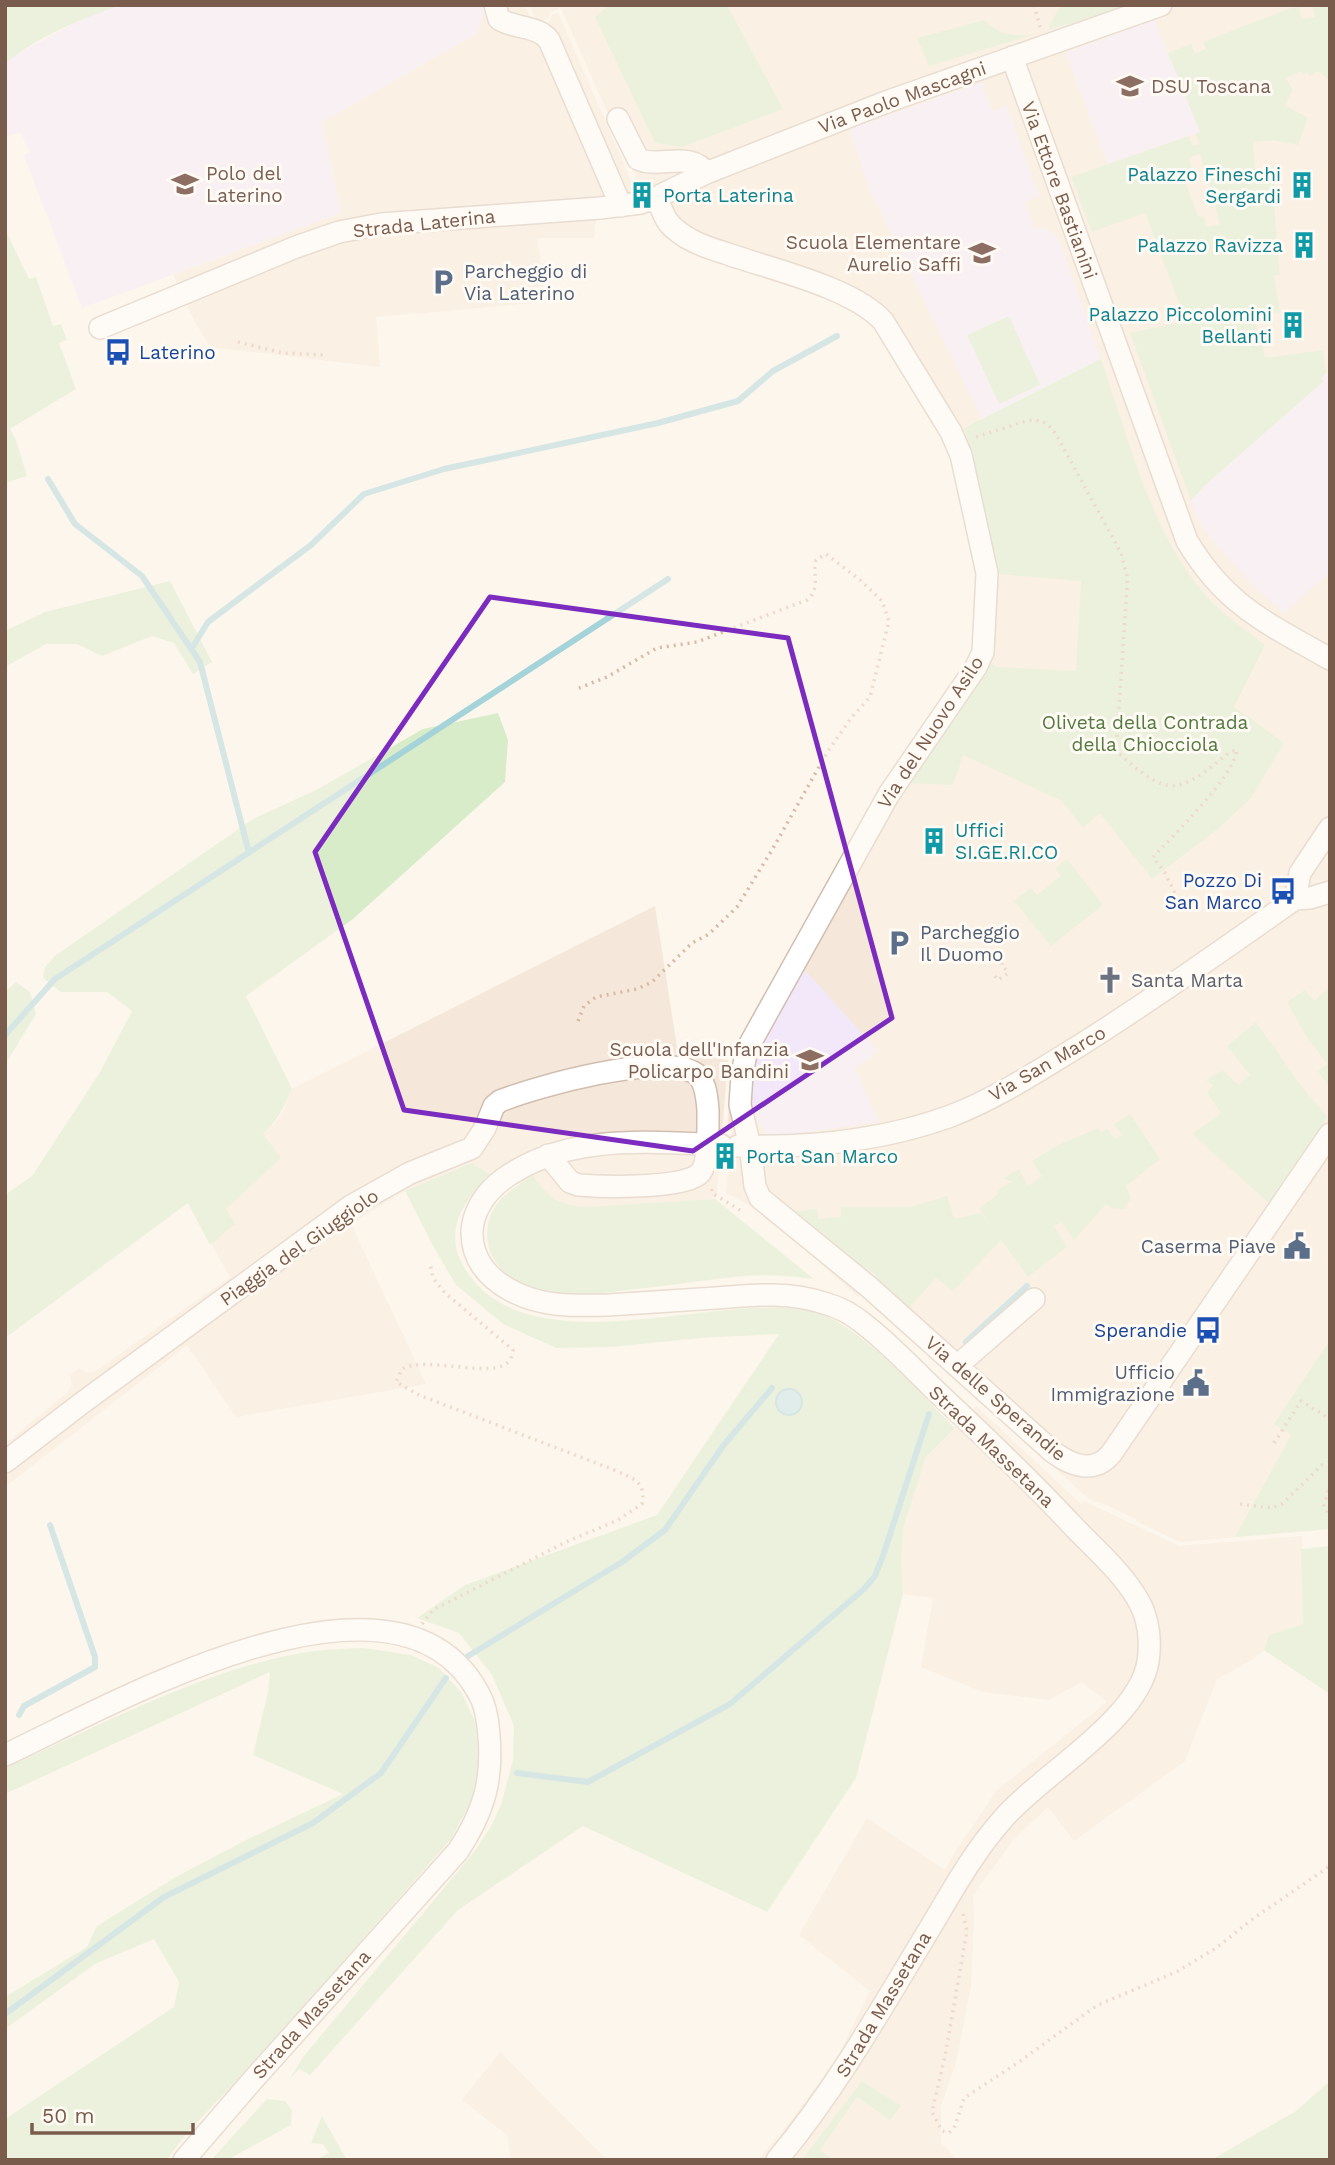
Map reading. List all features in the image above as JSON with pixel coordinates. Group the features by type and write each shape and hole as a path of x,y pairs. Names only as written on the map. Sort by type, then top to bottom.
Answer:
{"street":[{"name":"Via del Nuovo Asilo","path":"495,5 499,19 517,27 541,31 549,40 642,201 689,238 844,294 873,311 891,332 958,446 987,569 983,652 976,667 889,794 819,923 750,1041 744,1061 741,1116 727,1145"},
{"name":"Via Paolo Mascagni","path":"642,201 863,111 1015,64 1161,5"},
{"name":"Via Ettore Bastianini","path":"1015,64 1187,541 1209,574 1234,601 1330,659"},
{"path":"618,119 636,157 643,162 690,162 700,165 706,173"},
{"name":"Strada Laterina","path":"100,328 296,247 352,228 642,201"},
{"path":"1295,899 1300,873 1330,828"},
{"name":"Via San Marco","path":"727,1145 804,1145 867,1138 905,1130 960,1112 1020,1081 1093,1037 1295,899 1330,892"},
{"name":"Piaggia del Giuggiolo","path":"5,1462 351,1206 410,1173 472,1148 500,1101 621,1070 654,1066 684,1069 697,1074 705,1089 708,1120 727,1145"},
{"name":"Via delle Sperandie","path":"727,1145 762,1201 823,1248 1062,1459 1084,1466 1101,1464 1111,1454 1330,1134"},
{"name":"Strada Massetana","path":"727,1145 593,1144 548,1155 523,1166 494,1187 476,1215 472,1234 476,1255 487,1273 495,1280 524,1297 560,1305 779,1294 821,1301 846,1311 880,1337 1002,1453 1109,1565 1137,1598 1147,1621 1149,1650 1147,1667 1138,1687 1100,1732 1030,1792 1001,1821 956,1885 834,2086 777,2160"},
{"path":"548,1155 570,1182 579,1185 675,1184 693,1178 727,1145"},
{"path":"957,1366 1034,1299"},
{"name":"Strada Massetana","path":"5,1755 172,1677 247,1650 291,1638 342,1630 378,1630 412,1636 428,1642 452,1660 475,1686 484,1706 492,1762 489,1782 478,1816 458,1851 251,2081 184,2160"}],"path":[{"path":"1034,5 1038,19"},
{"path":"238,342 283,354 325,355"},
{"path":"958,446 1026,421 1046,422 1058,438 1116,543 1125,563 1127,576 1116,751 1143,774 1169,786 1193,781 1230,752 1237,750 1233,762 1214,788 1153,857 1185,914"},
{"path":"578,1021 584,1006 596,997 637,989 652,982 692,943 709,934 737,907 828,751 851,718 870,697 889,621 883,601 826,555 816,560 815,590 807,600 697,642 657,648 607,677 579,688"},
{"path":"995,976 998,980 1008,974 1003,963"},
{"path":"713,1185 712,1193 747,1214"},
{"path":"412,1636 433,1610 566,1542 618,1520 642,1504 644,1491 639,1482 614,1470 419,1395 397,1382 402,1369 410,1364 499,1367 509,1361 513,1350 445,1293 433,1278 430,1263"},
{"path":"1275,1443 1301,1401 1330,1419"},
{"path":"1240,1504 1271,1508 1282,1504 1322,1465 1330,1467"},
{"path":"1330,1484 1324,1506 1328,1513 1330,1511"},
{"path":"956,1885 967,1931 945,2056 932,2112 942,2131 949,2133 955,2126 964,2098 1096,2006 1178,1971 1216,1948 1254,1918 1330,1866"}],"highlighted area":[{"path":"490,597 788,638 892,1018 693,1151 404,1110 315,852"}],"shaded area":[{"name":"Polo del Laterino","path":"121,5 487,5 476,34 322,122 341,213 82,308 24,155 30,152 20,132 5,137 5,64 16,55 85,17"},
{"path":"487,5 524,5 533,20 544,24 553,14 558,13 629,175 643,215 596,219 594,238 537,238 546,302 376,317 380,367 210,347 173,275 341,213 322,122 476,34"},
{"path":"529,5 1330,5 1330,1529 1180,1542 1088,1498 862,1294 858,1297 766,1214 726,1193 732,1129 727,1128 734,1050 859,823 971,663 978,574 954,452 882,333 848,303 662,237 643,188 561,8 550,12 548,18 543,21 536,19"},
{"name":"DSU Toscana","path":"1154,18 1200,132 1107,164 1066,52 1150,22"},
{"name":"Scuola Elementare Aurelio Saffi","path":"982,82 992,111 1007,106 1039,196 1025,202 1035,230 1043,228 1051,231 1059,240 1101,359 982,420 867,183 850,129"},
{"path":"1326,373 1330,374 1330,572 1284,613 1257,589 1213,541 1200,523 1191,501 1204,486 1324,381 1321,378"},
{"path":"655,906 678,1053 728,1060 715,1199 584,1207 563,1205 547,1195 534,1176 521,1183 490,1174 470,1163 405,1191 351,1224 426,1384 236,1417 187,1345 5,1487 5,1444 69,1391 72,1384 70,1375 79,1368 86,1373 94,1372 230,1277 188,1203 275,1123 284,1110 292,1089"},
{"name":"Scuola dell'Infanzia Policarpo Bandini","path":"802,967 878,1051 855,1069 879,1122 768,1137 748,1104 754,1047"},
{"path":"976,1406 1081,1504 1084,1501 1179,1546 1302,1536 1303,1624 1269,1635 1264,1650 1217,1679 1185,1761 1074,1841 1048,1807 1015,1838 973,1895 971,1986 956,2063 941,2106 941,2143 958,2160 757,2160 834,2064 870,1991 799,1935 867,1818 945,1870 997,1790 1107,1702 1082,1682 1048,1700 983,1692 921,1667 933,1598 903,1594 901,1559 904,1525 926,1457"},
{"path":"500,2052 607,2160 511,2160 507,2135 462,2100"}],"green space":[{"path":"5,5 121,5 75,22 31,45 5,64"},
{"path":"609,5 727,5 783,109 682,147 655,143 595,17"},
{"path":"1061,5 1130,7 1050,29 1049,26"},
{"path":"1312,5 1330,5 1330,81 1318,71 1310,76 1307,72 1304,75 1302,71 1286,78 1293,90 1285,105 1308,118 1298,145 1272,140 1253,142 1255,169 1276,167 1274,204 1280,275 1274,275 1280,312 1255,315 1265,358 1323,350 1326,373 1321,378 1324,381 1204,486 1191,501 1130,333 1186,321 1145,213 1092,232 1071,177 1189,136 1193,146 1199,144 1196,134 1200,132 1168,53 1191,44 1195,54 1206,49 1203,42 1291,8 1299,7 1302,19 1315,17","holes":["1200,154 1220,224 1207,227 1204,217 1198,216 1182,173 1192,168 1189,158"]},
{"path":"985,20 995,29 1007,34 1035,34 929,66 917,38"},
{"path":"5,229 29,279 36,277 53,326 61,324 67,340 59,343 76,389 10,429 27,476 5,483"},
{"path":"1009,316 1040,385 999,404 967,335"},
{"name":"Oliveta della Contrada della Chiocciola","path":"1101,359 1145,489 1175,552 1193,580 1215,605 1265,645 1234,707 1284,743 1251,798 1219,828 1152,879 1100,813 1083,828 1062,801 963,755 953,785 909,783 988,662 997,667 1076,671 1081,581 998,574 964,428"},
{"path":"170,581 212,662 193,674 174,643 152,636 102,656 77,644 46,644 5,667 5,631 45,612"},
{"path":"498,713 508,740 505,782 353,919 246,996 292,1089 280,1114 263,1134 281,1158 226,1209 235,1224 210,1245 188,1203 5,1338 5,1195 32,1176 100,1072 132,1011 107,992 61,992 43,978 45,967 56,955 253,819 318,789 423,729"},
{"path":"1067,859 1103,905 1051,946 1014,901 1031,888 1037,895 1061,876 1055,868"},
{"path":"16,982 30,992 36,1014 5,1065 5,992"},
{"path":"1330,986 1329,1087 1318,1071 1327,1064 1305,1034 1287,1002 1305,990 1314,1001"},
{"path":"1256,1022 1327,1117 1270,1204 1192,1134 1221,1113 1207,1093 1213,1085 1206,1080 1222,1070 1239,1085 1250,1075 1227,1046"},
{"path":"1130,1114 1160,1159 1126,1186 1131,1198 1124,1209 1111,1208 1106,1204 1074,1240 1062,1222 1054,1226 1067,1247 1028,1277 1001,1240 953,1291 936,1278 909,1308 875,1283 875,1274 867,1269 864,1274 789,1212 817,1209 818,1219 841,1217 841,1207 910,1207 947,1196 954,1219 981,1213 988,1222 979,1208 997,1195 997,1190 1011,1182 1003,1178 1019,1169 1028,1186 1042,1176 1032,1161 1056,1146 1098,1128 1101,1133 1107,1129 1115,1139 1122,1135 1114,1124"},
{"path":"471,1163 490,1174 459,1216 455,1240 464,1267 493,1298 532,1315 577,1322 772,1307 812,1311 849,1329 868,1344 955,1428 926,1457 904,1525 901,1559 903,1594 856,1778 767,1912 583,1826 458,1910 310,2075 299,2069 289,2080 303,2057 474,1852 501,1805 513,1760 514,1726 492,1675 459,1633 417,1618 465,1585 657,1515 779,1334 612,1347 556,1348 503,1324 456,1285 405,1191"},
{"path":"533,1175 544,1189 560,1202 584,1207 715,1199 814,1279 753,1275 574,1295 531,1289 501,1269 489,1249 487,1237 494,1208 511,1190"},
{"path":"1328,1343 1330,1529 1235,1537 1291,1435 1274,1424"},
{"path":"1330,1546 1330,1694 1264,1650 1269,1635 1303,1624 1301,1549"},
{"path":"363,1648 411,1655 439,1668 461,1692 476,1723 481,1760 473,1798 451,1839 260,2056 186,2134 167,2160 5,2160 5,2119 174,2007 179,1982 154,1939 95,1964 5,2029 5,1997 87,1947 97,1926 174,1878 343,1794 253,1755 270,1672 5,1794 5,1768 117,1716 236,1669 315,1651"},
{"path":"862,2081 901,2106 890,2120 857,2097 820,2150 833,2160 802,2160"},
{"path":"1330,2081 1330,2160 1211,2160 1296,2111"},
{"path":"267,2099 285,2101 292,2111 291,2125 227,2160 211,2160"},
{"path":"322,2116 347,2160 316,2160 329,2153 323,2144 311,2143"}],"water":[{"path":"789,1389 798,1393 802,1402 798,1411 789,1415 780,1411 776,1402 780,1393"}],"waterway":[{"path":"192,648 208,622 311,545 364,494 444,469 658,423 738,401 773,371 837,336"},
{"path":"48,479 75,524 142,576 200,662 249,853"},
{"path":"5,1035 55,979 668,579"},
{"path":"966,1342 1027,1286"},
{"path":"468,1656 622,1562 665,1530 723,1446 772,1388"},
{"path":"517,1773 588,1782 730,1704 864,1589 875,1576 884,1553 929,1414"},
{"path":"19,1715 24,1706 95,1667 95,1657 50,1525"},
{"path":"5,2014 164,1897 313,1823 381,1773 446,1678"}],"place":[{"name":"DSU Toscana","path":"1130,86"},
{"name":"Polo del Laterino","path":"185,184"},
{"name":"Palazzo Fineschi Sergardi","path":"1302,185"},
{"name":"Porta Laterina","path":"642,195"},
{"name":"Palazzo Ravizza","path":"1304,245"},
{"name":"Scuola Elementare Aurelio Saffi","path":"982,253"},
{"name":"Parcheggio di Via Laterino","path":"443,282"},
{"name":"Palazzo Piccolomini Bellanti","path":"1293,325"},
{"name":"Laterino","path":"118,352"},
{"name":"Uffici SI.GE.RI.CO","path":"934,841"},
{"name":"Pozzo Di San Marco","path":"1283,891"},
{"name":"Parcheggio Il Duomo","path":"899,943"},
{"name":"Santa Marta","path":"1110,980"},
{"name":"Scuola dell'Infanzia Policarpo Bandini","path":"810,1060"},
{"name":"Porta San Marco","path":"725,1156"},
{"name":"Caserma Piave","path":"1297,1246"},
{"name":"Sperandie","path":"1208,1330"},
{"name":"Ufficio Immigrazione","path":"1196,1383"}]}
